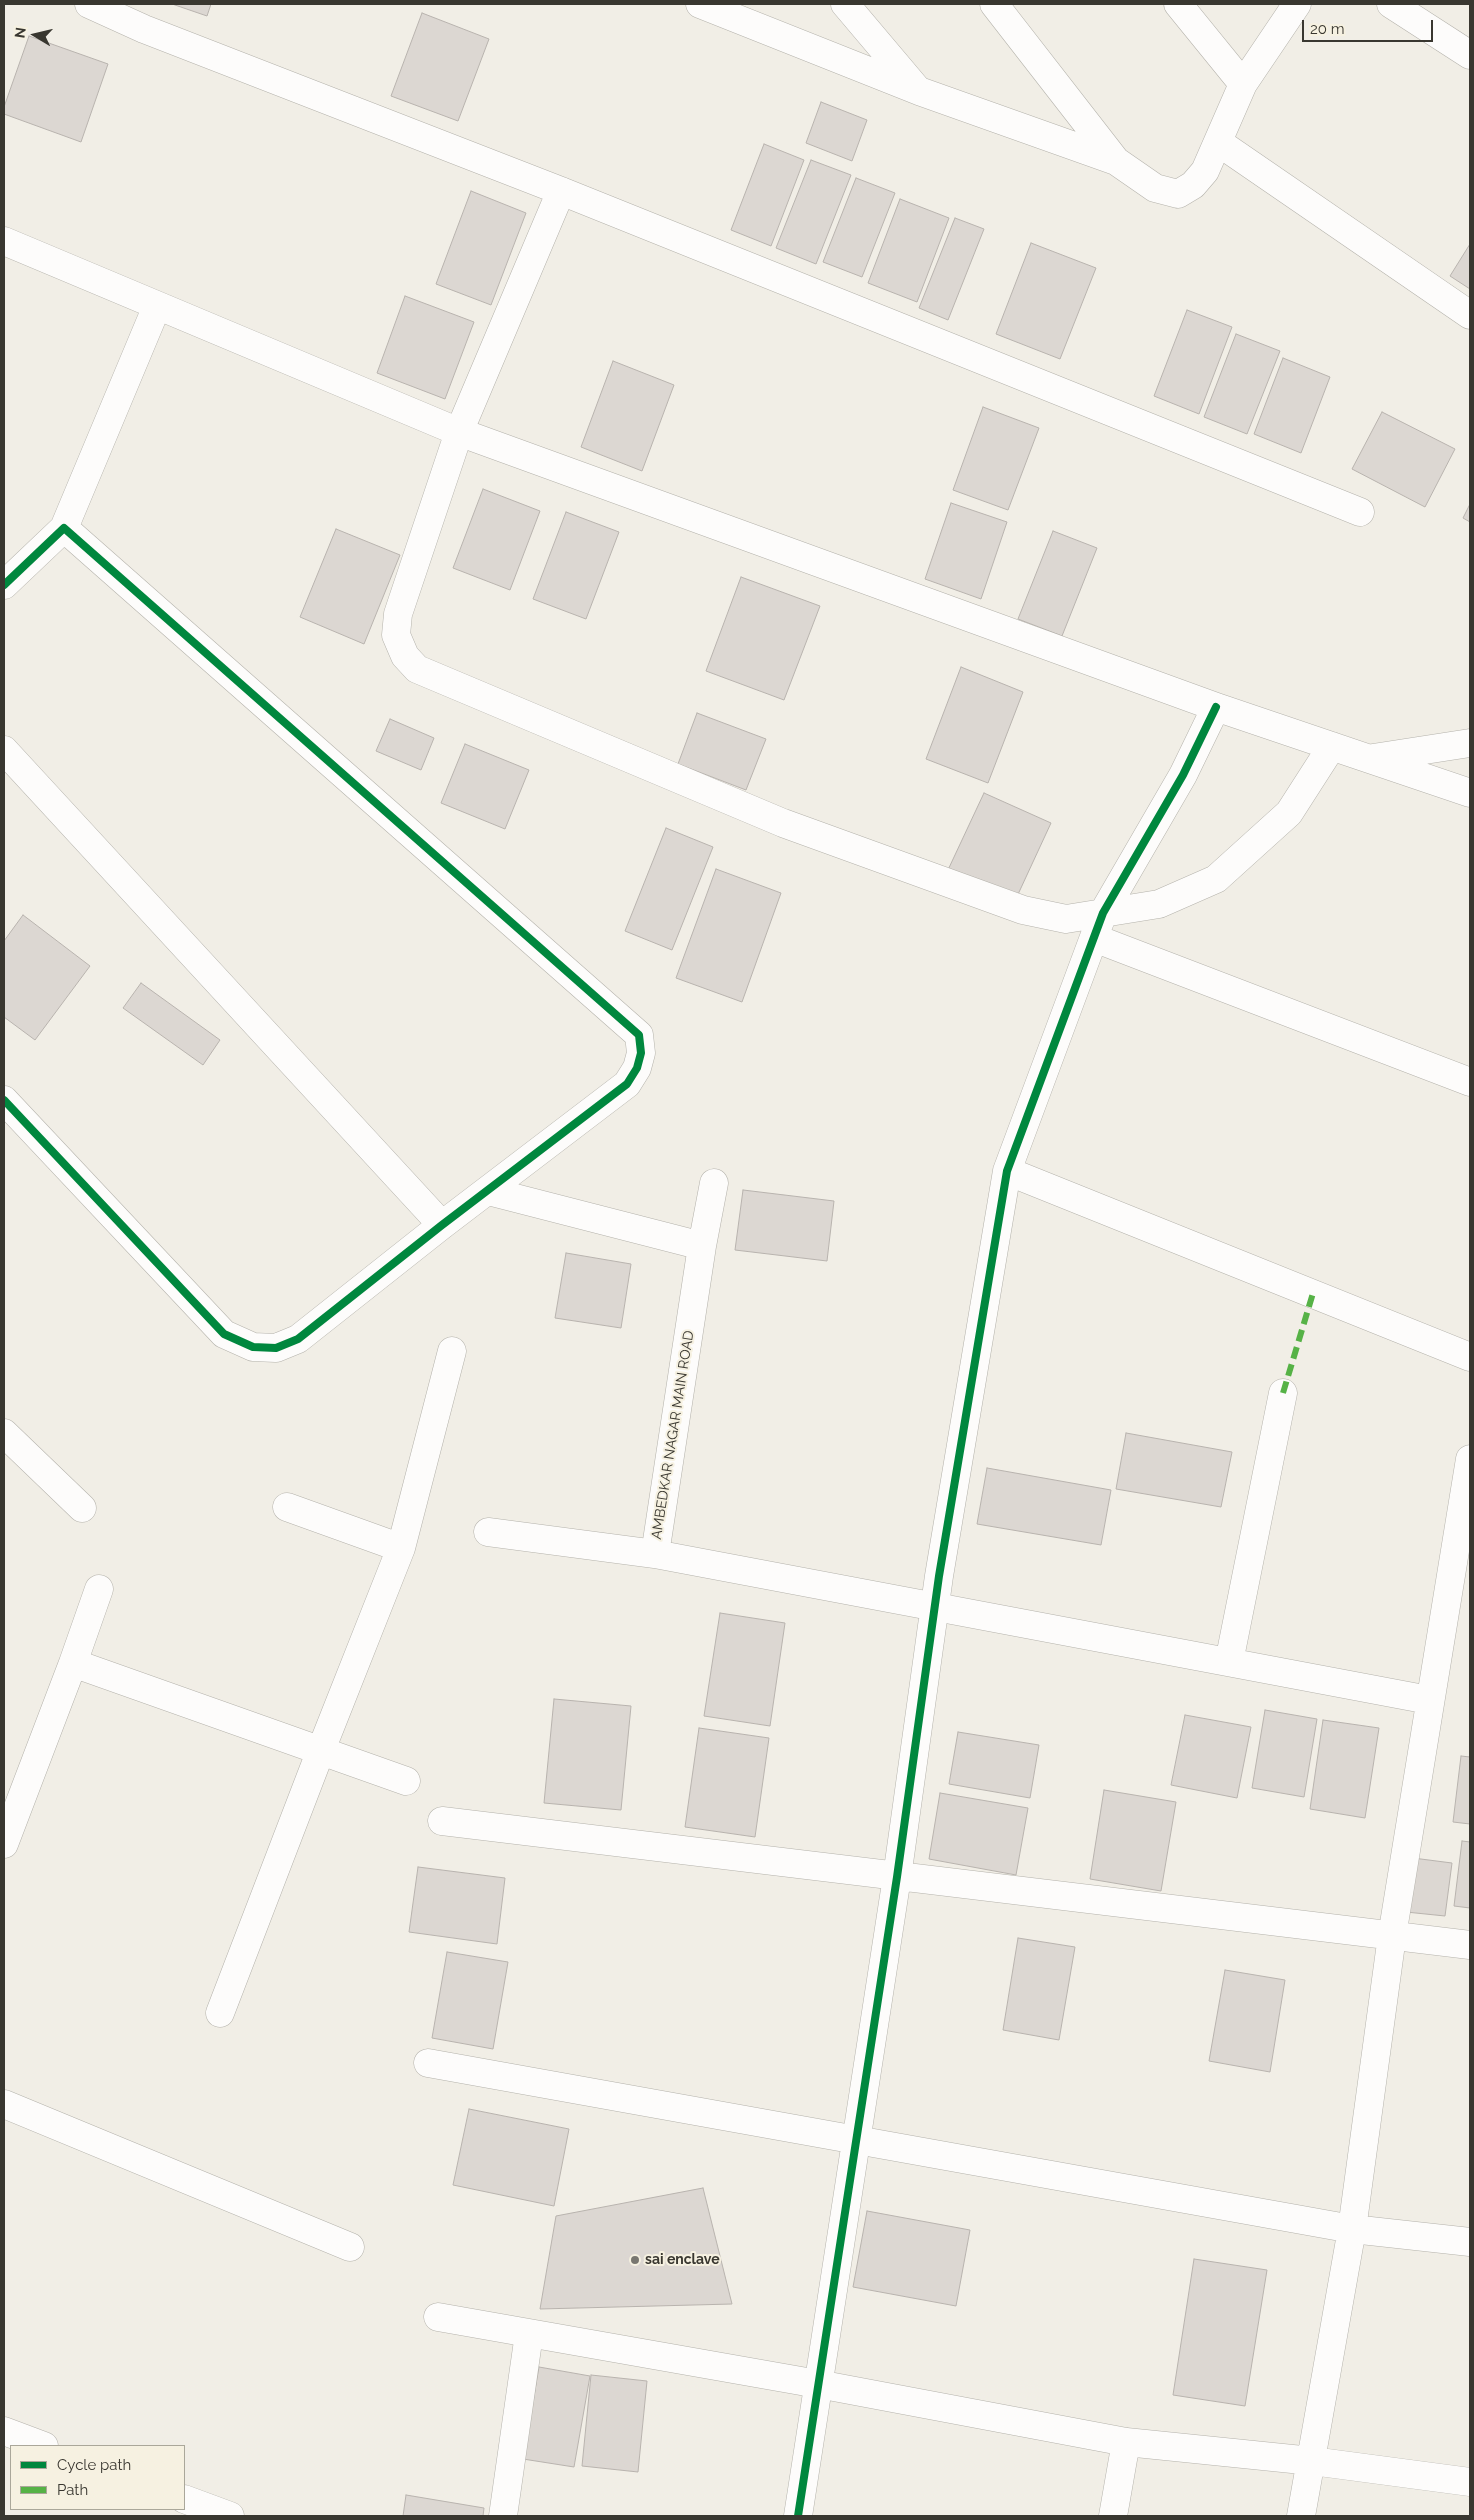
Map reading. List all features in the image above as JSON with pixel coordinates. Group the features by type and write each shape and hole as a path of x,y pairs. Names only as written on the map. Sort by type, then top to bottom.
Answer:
{"street":[{"path":"89,4 144,29 561,191 1360,512"},
{"path":"700,4 919,91 1116,161 1155,188 1178,194 1193,185 1205,171 1244,84 1297,4"},
{"path":"845,4 919,91"},
{"path":"994,4 1116,161"},
{"path":"1178,4 1244,84"},
{"path":"1391,4 1470,55"},
{"path":"1218,142 1470,315"},
{"path":"561,191 459,432 398,614 396,634 405,656 417,669 782,823 1023,910 1098,926 1470,1082"},
{"path":"4,241 459,432 1216,707 1470,793"},
{"path":"4,584 64,528 157,306"},
{"path":"4,1100 224,1334 253,1347 276,1348 298,1339 442,1225 627,1084 637,1068 641,1053 639,1036 64,528"},
{"path":"798,2516 897,1877 935,1607 1007,1171 1098,926 1183,775 1216,707"},
{"path":"1369,759 1470,743"},
{"path":"1098,926 1159,904 1216,879 1289,813 1332,746"},
{"path":"4,750 442,1225"},
{"path":"1007,1171 1470,1357"},
{"name":"AMBEDKAR NAGAR MAIN ROAD","path":"714,1183 702,1246 655,1554 1429,1700"},
{"path":"488,1191 702,1246"},
{"path":"220,2013 320,1750 401,1548 452,1351"},
{"path":"1229,1662 1283,1393"},
{"path":"4,1433 82,1508"},
{"path":"1301,2516 1352,2229 1392,1936 1429,1700 1470,1459"},
{"path":"287,1508 401,1548"},
{"path":"488,1532 655,1554"},
{"path":"4,1844 99,1589"},
{"path":"73,1663 406,1781"},
{"path":"442,1821 1470,1945"},
{"path":"428,2063 1352,2229 1470,2242"},
{"path":"4,2104 350,2247"},
{"path":"438,2317 818,2384 1126,2442 1312,2460 1470,2482"},
{"path":"503,2516 529,2334"},
{"path":"4,2431 41,2445"},
{"path":"1113,2516 1126,2442"},
{"path":"185,2499 230,2516"}],"building":[{"path":"172,4 211,4 207,16"},
{"path":"422,13 489,39 458,121 391,96"},
{"path":"29,36 108,64 81,142 4,114 4,107"},
{"path":"821,102 867,120 852,161 806,143"},
{"path":"764,144 804,160 771,246 731,230"},
{"path":"811,160 851,175 816,264 776,248"},
{"path":"856,178 895,193 862,277 823,262"},
{"path":"471,191 526,213 491,305 436,284"},
{"path":"900,199 949,218 917,302 868,283"},
{"path":"955,218 984,229 948,320 919,308"},
{"path":"1031,243 1096,268 1060,359 996,334"},
{"path":"1470,244 1470,289 1450,276"},
{"path":"405,296 474,322 445,399 377,373"},
{"path":"1187,310 1232,327 1199,414 1154,396"},
{"path":"1236,334 1280,351 1247,434 1204,417"},
{"path":"1283,358 1330,377 1301,453 1254,434"},
{"path":"613,361 674,385 642,471 581,447"},
{"path":"983,407 1039,428 1008,510 953,490"},
{"path":"1382,412 1455,449 1425,507 1352,469"},
{"path":"483,489 540,511 510,590 453,568"},
{"path":"951,503 1007,522 981,599 925,579"},
{"path":"1470,504 1470,522 1463,518"},
{"path":"566,512 619,532 586,619 533,599"},
{"path":"336,529 400,555 364,644 300,617"},
{"path":"1053,531 1097,548 1062,636 1018,619"},
{"path":"741,577 820,606 784,700 706,671"},
{"path":"961,667 1023,692 988,783 926,759"},
{"path":"697,713 766,739 746,790 678,764"},
{"path":"390,719 434,738 421,770 376,751"},
{"path":"465,744 529,770 505,829 441,803"},
{"path":"984,793 1051,823 1014,903 947,872"},
{"path":"666,828 713,847 672,950 625,931"},
{"path":"716,869 781,893 742,1002 676,978"},
{"path":"23,915 90,966 35,1040 4,1017 4,941"},
{"path":"141,983 220,1040 203,1065 123,1008"},
{"path":"743,1190 834,1201 827,1261 735,1250"},
{"path":"566,1253 631,1264 621,1328 555,1318"},
{"path":"1126,1433 1232,1452 1221,1507 1116,1489"},
{"path":"987,1468 1111,1490 1101,1545 977,1524"},
{"path":"720,1613 785,1623 770,1726 704,1716"},
{"path":"554,1699 631,1706 621,1810 544,1803"},
{"path":"1265,1710 1317,1719 1304,1797 1252,1788"},
{"path":"1185,1715 1251,1727 1237,1798 1171,1785"},
{"path":"1323,1720 1379,1728 1365,1818 1310,1809"},
{"path":"699,1728 769,1738 755,1837 685,1827"},
{"path":"958,1732 1039,1745 1030,1798 949,1784"},
{"path":"1461,1756 1470,1757 1470,1824 1453,1822"},
{"path":"1104,1790 1176,1802 1161,1891 1090,1879"},
{"path":"940,1793 1028,1808 1016,1875 929,1859"},
{"path":"1462,1841 1470,1842 1470,1908 1454,1906"},
{"path":"1413,1858 1452,1863 1445,1916 1406,1912"},
{"path":"418,1867 505,1878 497,1944 409,1932"},
{"path":"1018,1938 1075,1947 1059,2040 1003,2030"},
{"path":"447,1952 508,1962 493,2049 432,2038"},
{"path":"1225,1970 1285,1980 1270,2072 1209,2061"},
{"path":"469,2109 569,2129 554,2206 453,2185"},
{"name":"sai enclave","path":"703,2188 732,2304 540,2309 556,2216"},
{"path":"867,2211 970,2230 956,2306 853,2287"},
{"path":"1194,2259 1267,2270 1245,2406 1173,2395"},
{"path":"539,2367 590,2376 574,2467 523,2459"},
{"path":"591,2375 647,2381 638,2472 582,2466"},
{"path":"406,2495 484,2508 483,2516 403,2516"}],"marked path":[{"path":"1283,1393 1313,1293"}],"cycle path":[{"path":"4,585 64,528 639,1035 641,1053 637,1068 627,1084 442,1225 298,1339 276,1348 253,1347 224,1334 4,1100"},
{"path":"798,2516 897,1877 939,1576 1007,1171 1103,913 1183,775 1216,707"}],"place":[{"name":"sai enclave","path":"635,2260"}]}
